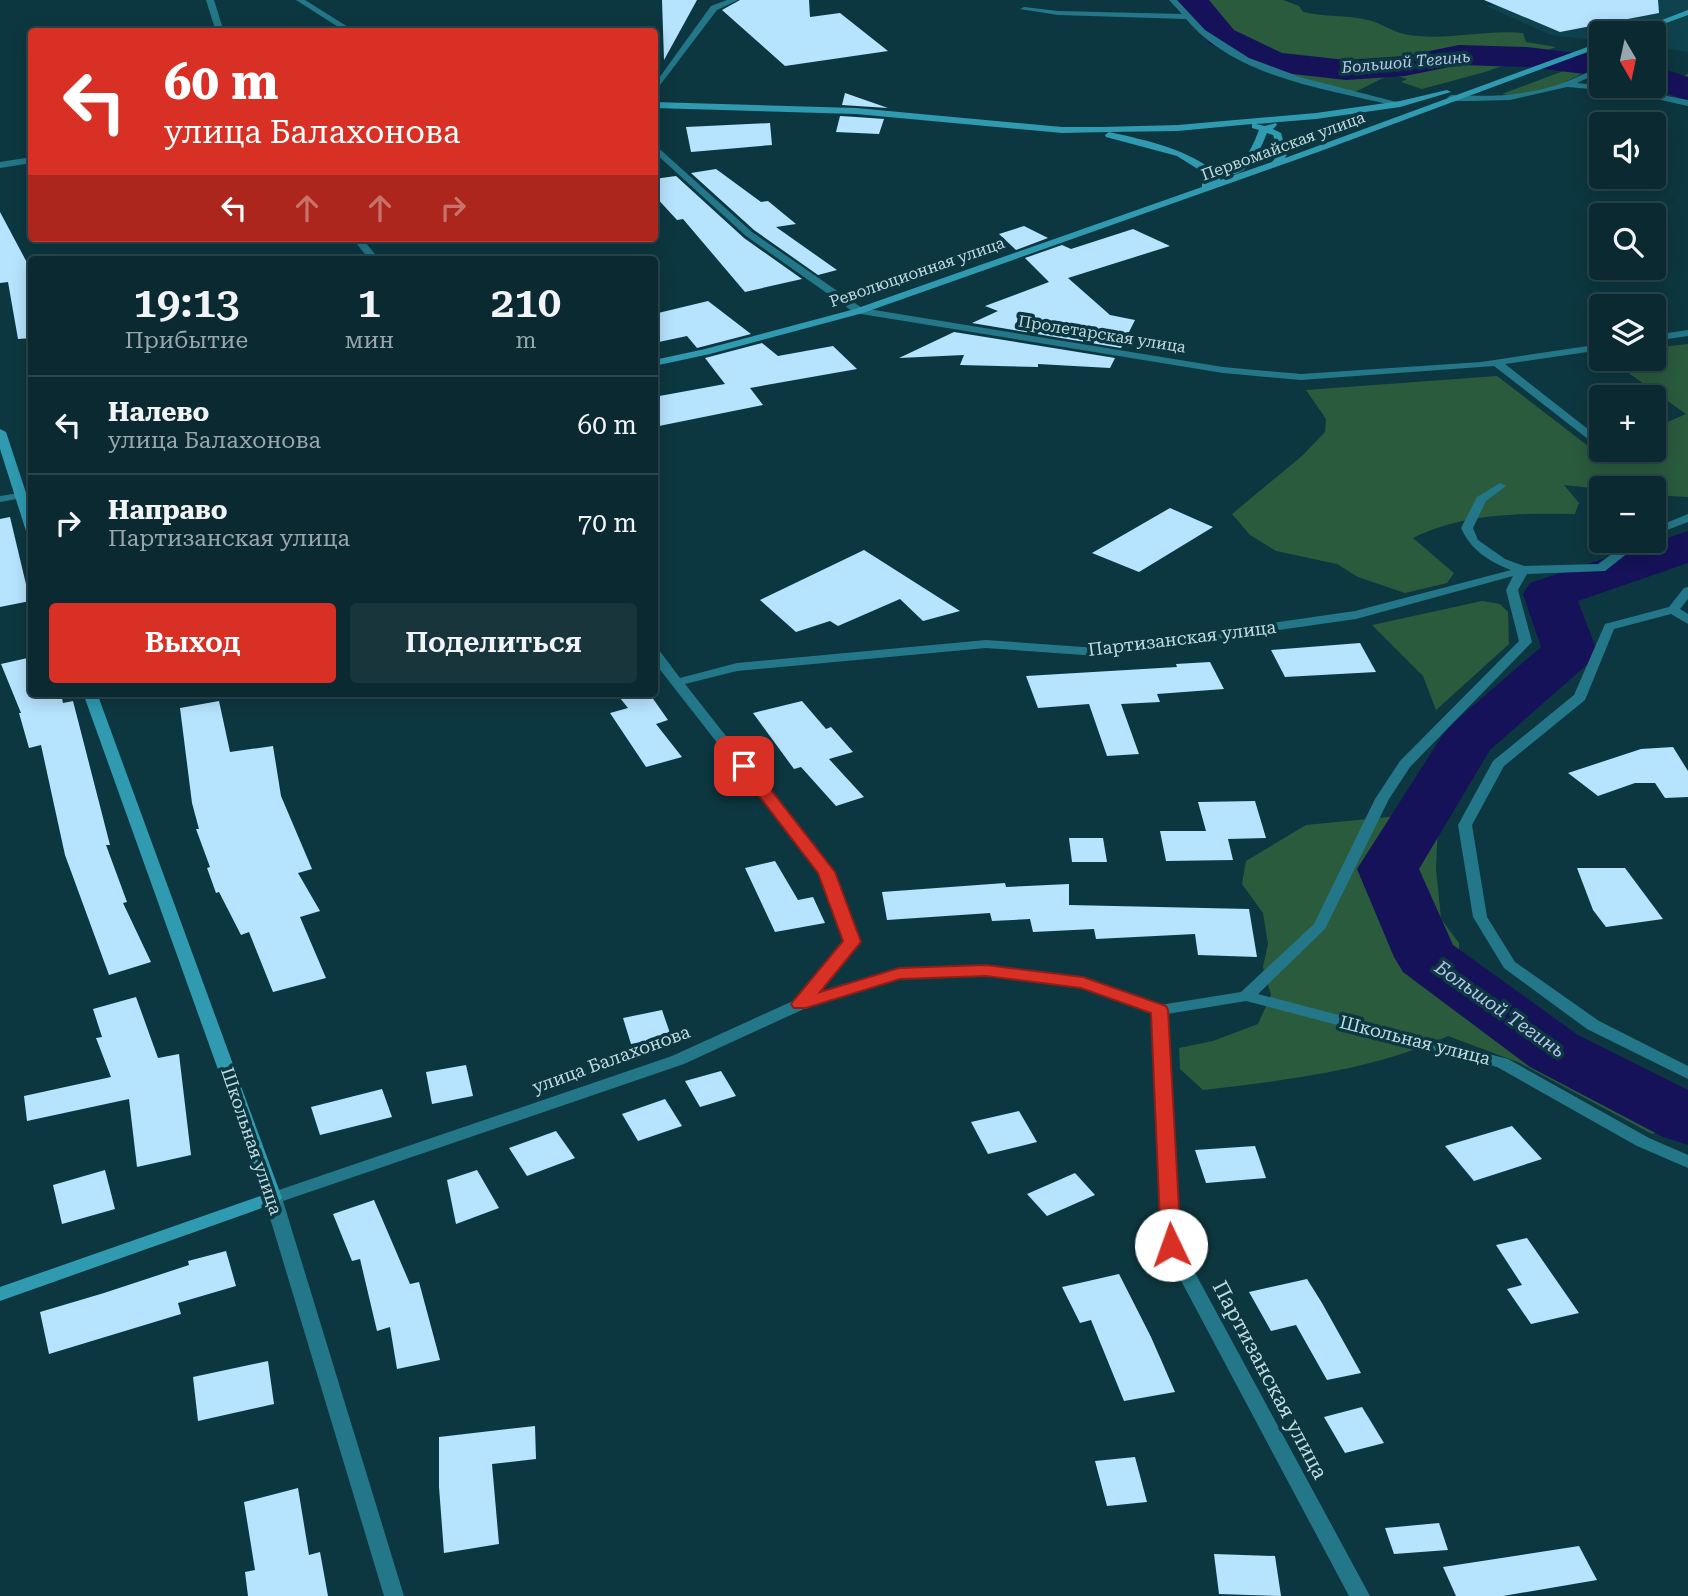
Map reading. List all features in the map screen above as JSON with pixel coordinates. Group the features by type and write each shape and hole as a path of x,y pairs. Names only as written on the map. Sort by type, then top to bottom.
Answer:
{"street":[{"path":"210,0 219,28"},
{"path":"300,0 346,28"},
{"path":"658,85 714,8 734,0"},
{"name":"Первомайская улица","path":"1173,0 1202,32 1241,56 1279,72 1401,104"},
{"path":"1024,9 1058,13 1189,17"},
{"path":"1664,21 1688,12"},
{"name":"Первомайская улица","path":"1186,196 1589,48"},
{"path":"1105,133 1188,135 1268,129 1375,116 1451,98 1493,100 1539,94 1589,76"},
{"name":"Первомайская улица","path":"658,105 856,111 1105,133 1294,118 1401,104 1502,79"},
{"path":"1567,85 1625,90 1688,103"},
{"path":"1218,178 1240,169 1250,159 1257,149 1263,131 1278,122 1294,118"},
{"path":"1208,125 1237,125 1268,129 1277,133 1283,154 1275,164"},
{"name":"Первомайская улица","path":"1105,133 1185,156 1205,166 1218,178 1186,196"},
{"name":"Пролетарская улица","path":"658,151 749,234 859,311 1223,370 1288,376 1497,363 1589,349"},
{"path":"0,165 28,161"},
{"name":"Революционная улица","path":"658,362 859,311 1186,196"},
{"path":"360,242 372,256"},
{"path":"1666,336 1688,333"},
{"path":"1497,363 1589,434"},
{"path":"0,432 25,495 0,499"},
{"path":"1500,486 1481,499 1467,528 1473,542 1501,562 1523,570 1601,568 1621,553"},
{"path":"1666,527 1688,518"},
{"path":"1246,996 1320,926 1382,799 1405,764 1526,642 1512,590 1523,570"},
{"name":"Партизанская улица","path":"678,682 737,667 986,644 1098,652 1356,615 1523,570"},
{"path":"1688,591 1673,610 1609,627 1580,697 1498,764 1465,825 1480,917 1509,965 1593,1025 1688,1073"},
{"path":"1673,610 1688,620"},
{"path":"658,658 826,872 852,942 800,1004"},
{"name":"Школьная улица","path":"91,697 273,1198 394,1596"},
{"name":"улица Балахонова","path":"0,1294 678,1060 800,1004 899,973 986,971 1083,983 1159,1010 1246,996"},
{"name":"Школьная улица","path":"1246,996 1502,1063 1643,1142 1688,1162"},
{"name":"Партизанская улица","path":"1159,1010 1171,1245 1360,1596"}],"shaded area":[{"path":"1513,0 1688,0 1688,52 1666,49 1666,21 1589,21 1589,40 1551,35 1486,6"}],"green space":[{"path":"1173,0 1283,0 1299,6 1303,12 1368,20 1404,34 1434,37 1523,33 1526,42 1556,47 1485,72 1422,89 1401,82 1407,79 1391,74 1355,92 1275,70 1237,55 1203,33"},
{"path":"1589,61 1589,70 1553,87 1528,94 1502,94"},
{"path":"1688,73 1688,98 1666,92 1666,76 1681,79"},
{"path":"1688,344 1688,497 1666,496 1666,476 1589,476 1589,488 1564,485 1579,503 1575,514 1492,516 1452,524 1413,538 1454,573 1447,583 1405,593 1358,577 1337,564 1276,551 1250,535 1232,514 1302,456 1325,432 1326,419 1306,390 1497,376 1589,446 1589,462 1666,462 1666,423 1686,414 1666,400 1666,385 1645,385 1626,371 1666,371 1666,347"},
{"path":"1482,601 1500,604 1508,612 1509,644 1436,710 1423,676 1372,625"},
{"path":"1399,816 1438,826 1436,868 1441,919 1459,943 1459,961 1510,1002 1564,1040 1678,1099 1688,1107 1688,1121 1652,1134 1520,1063 1448,1036 1419,1048 1359,1066 1297,1078 1203,1090 1180,1069 1179,1048 1213,1041 1258,1024 1271,995 1263,967 1268,944 1263,913 1242,884 1246,861 1306,825"}],"building":[{"path":"662,0 697,0 664,60"},
{"path":"740,0 809,0 810,17 840,13 888,51 785,66 722,10"},
{"path":"1484,0 1658,0 1659,13 1617,21 1589,21 1589,26 1560,32"},
{"path":"845,93 888,108 842,105"},
{"path":"840,116 884,119 879,134 836,132"},
{"path":"770,123 772,145 691,152 686,127"},
{"path":"716,169 761,202 768,201 796,224 776,227 837,270 818,275 754,230 691,173"},
{"path":"676,176 744,238 802,279 745,292 683,219 677,220 658,199 658,178"},
{"path":"0,212 28,264 28,338 18,339 8,282 0,283"},
{"path":"1024,226 1048,238 1016,250 999,234"},
{"path":"1133,229 1170,246 1068,278 1110,315 1135,320 1121,348 972,323 998,311 985,306 1049,282 1025,258 1062,245 1071,249"},
{"path":"708,301 751,334 697,348 687,336 658,342 658,313"},
{"path":"954,332 1115,358 1110,368 1038,364 1038,367 960,365 964,355 899,358"},
{"path":"762,343 778,356 833,346 857,369 750,388 763,405 658,426 658,396 725,384 705,358"},
{"path":"1170,508 1213,527 1139,572 1092,553"},
{"path":"10,517 28,601 0,607 0,519"},
{"path":"864,550 960,611 923,621 900,599 838,626 830,621 796,632 760,600"},
{"path":"1360,643 1376,672 1285,677 1271,650"},
{"path":"28,658 28,697 62,697 63,703 73,701 110,845 106,845 127,902 123,903 151,962 109,975 65,855 41,745 29,748 21,713 1,664"},
{"path":"1210,662 1224,689 1157,694 1160,702 1121,704 1139,754 1107,756 1089,704 1038,708 1026,676 1177,667 1176,664"},
{"path":"619,697 652,697 668,720 656,724 682,757 646,767 610,713 628,708"},
{"path":"219,701 230,752 273,746 281,796 312,869 298,873 320,911 300,917 326,978 273,992 249,932 241,935 219,892 216,893 196,829 199,829 192,803 180,708"},
{"path":"802,701 826,729 831,727 853,752 829,759 864,797 836,806 801,767 794,769 753,713"},
{"path":"1673,747 1688,771 1688,797 1665,798 1655,783 1635,783 1598,796 1568,773 1641,749"},
{"path":"1255,801 1266,838 1228,839 1233,860 1166,861 1160,831 1206,831 1198,802"},
{"path":"1069,838 1103,838 1107,862 1072,862"},
{"path":"775,861 798,900 813,897 825,923 775,932 745,868"},
{"path":"1577,868 1625,868 1663,919 1606,927 1593,910"},
{"path":"1005,883 1006,887 1069,884 1069,905 1249,909 1257,957 1198,955 1195,934 1096,939 1094,929 1033,932 1030,919 992,921 990,913 887,920 882,892"},
{"path":"136,997 158,1058 179,1054 191,1155 137,1167 129,1099 27,1121 24,1096 111,1077 96,1038 102,1037 93,1009"},
{"path":"662,1010 671,1036 631,1044 623,1018"},
{"path":"466,1065 473,1096 432,1104 426,1072"},
{"path":"721,1071 736,1096 700,1107 685,1081"},
{"path":"382,1089 392,1117 320,1135 311,1107"},
{"path":"665,1099 682,1126 638,1141 622,1114"},
{"path":"1019,1111 1037,1142 988,1154 971,1122"},
{"path":"1512,1126 1542,1159 1474,1181 1445,1146"},
{"path":"556,1131 575,1158 527,1176 509,1148"},
{"path":"1255,1146 1266,1178 1206,1183 1195,1150"},
{"path":"105,1170 115,1209 62,1224 53,1185"},
{"path":"477,1170 499,1208 456,1224 447,1180"},
{"path":"1075,1173 1095,1195 1047,1216 1027,1194"},
{"path":"374,1200 410,1284 419,1282 440,1360 397,1369 390,1327 377,1331 360,1259 352,1261 333,1214"},
{"path":"1527,1238 1579,1313 1531,1324 1507,1289 1522,1285 1496,1245"},
{"path":"226,1251 236,1286 178,1303 181,1314 49,1354 40,1312 189,1265 188,1261"},
{"path":"1119,1274 1175,1392 1124,1401 1091,1320 1080,1323 1062,1287"},
{"path":"1307,1279 1361,1373 1327,1380 1296,1325 1271,1331 1249,1292"},
{"path":"268,1361 274,1404 198,1421 193,1377"},
{"path":"1362,1407 1384,1443 1345,1453 1324,1417"},
{"path":"535,1426 536,1459 492,1464 499,1544 444,1553 439,1487 439,1437"},
{"path":"1135,1457 1147,1502 1107,1506 1095,1461"},
{"path":"298,1488 309,1555 320,1552 328,1596 248,1596 245,1572 255,1570 244,1502"},
{"path":"1439,1523 1448,1550 1394,1554 1385,1528"},
{"path":"1579,1546 1597,1580 1503,1596 1456,1596 1443,1567"},
{"path":"1214,1554 1275,1556 1281,1596 1219,1594"}],"waterway":[{"name":"Большой Тегинь","path":"1192,0 1222,37 1275,62 1346,70 1405,66 1459,55 1527,57 1589,65"},
{"name":"Большой Тегинь","path":"1666,81 1688,90"},
{"name":"Большой Тегинь","path":"1688,546 1549,594 1570,651 1467,740 1388,869 1426,957 1554,1051 1688,1120"}],"route":[{"path":"744,766 826,872 852,942 800,1004 899,973 986,971 1083,983 1159,1010 1171,1245"}]}
